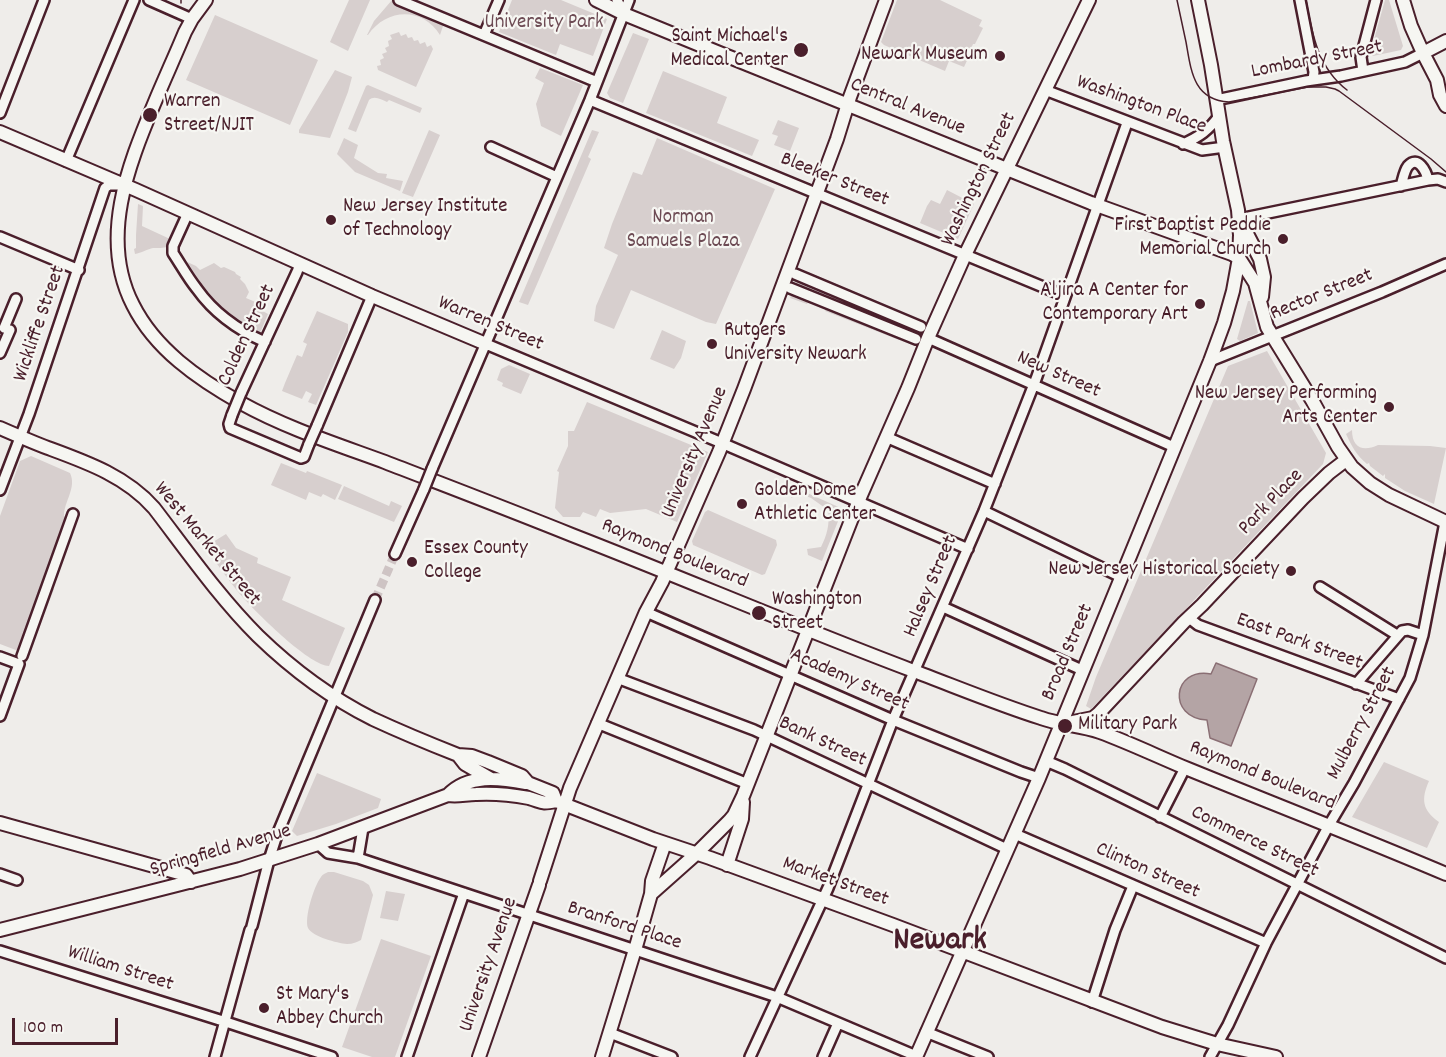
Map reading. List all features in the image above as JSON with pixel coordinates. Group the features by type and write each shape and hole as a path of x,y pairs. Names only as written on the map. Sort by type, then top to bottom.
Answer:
{"main road":[{"name":"Raymond Boulevard","path":"206,0 192,19 149,117 124,185 117,242 121,271 129,298 137,313 177,360 204,380 247,406 302,431 495,504 915,672 1044,719 1094,730 1446,874"},
{"name":"Central Avenue","path":"596,0 624,14 1097,206 1239,258"},
{"name":"University Avenue","path":"479,1057 539,883 560,802 570,788 722,444 748,379 886,0"},
{"name":"Washington Street","path":"651,894 696,854 734,815 886,437 922,339 1089,0"},
{"path":"1198,0 1239,219 1260,259 1264,277 1261,304"},
{"path":"1403,0 1423,53 1442,84 1440,95 1446,106"},
{"path":"1423,53 1446,41"},
{"name":"Warren Street","path":"0,132 486,344"},
{"name":"Broad Street","path":"916,1056 1039,778 1210,361 1231,300 1239,258 1239,219"},
{"path":"1239,258 1255,283 1267,327 1346,460 1378,488 1445,522"},
{"name":"West Market Street","path":"0,428 98,468 119,479 138,493 154,508 253,631 290,664 334,696"},
{"name":"Park Place","path":"1061,724 1093,718 1313,488 1346,460"},
{"name":"Market Street","path":"334,696 373,719 458,755 471,756 522,776 528,783 553,793 560,802 665,843 963,951 1162,1027 1217,1044 1276,1057"},
{"name":"Market Street","path":"458,755 465,764 528,798"},
{"path":"490,779 528,783"},
{"name":"Springfield Avenue","path":"0,930 269,860 363,828 448,795 455,788 474,781 490,779"},
{"name":"Springfield Avenue","path":"448,795 488,794 528,798 543,804 560,802"},
{"path":"728,864 742,819 743,796"},
{"path":"0,823 186,875 191,882"},
{"path":"602,1057 665,843"}],"street":[{"path":"0,113 44,0"},
{"path":"66,160 134,0"},
{"path":"149,0 192,19"},
{"path":"399,0 597,82"},
{"path":"484,35 500,0"},
{"path":"616,0 624,14"},
{"path":"395,554 590,100 629,0"},
{"path":"1300,0 1314,72 1313,80"},
{"path":"1363,71 1361,57 1376,0"},
{"path":"1310,49 1327,78"},
{"name":"Lombardy Street","path":"1216,100 1405,62 1423,53"},
{"name":"Washington Place","path":"1045,90 1183,144 1202,150 1225,147"},
{"name":"Bleeker Street","path":"590,100 1065,296"},
{"path":"1183,144 1203,134 1219,116"},
{"name":"Halsey Street","path":"750,1057 822,899 893,720 995,484 1034,385 1127,123"},
{"path":"491,147 557,177"},
{"path":"1401,186 1406,168 1413,163 1418,163 1424,168 1428,180"},
{"path":"1239,219 1428,180 1438,179 1446,182"},
{"name":"Wickliffe Street","path":"0,490 79,270 105,188 109,185 124,185"},
{"path":"188,213 173,246 173,253 197,290 214,309 234,325 265,342"},
{"path":"0,237 79,270"},
{"name":"Colden Street","path":"300,264 241,393 230,420 230,428 301,458 304,457 372,296"},
{"name":"Rector Street","path":"1210,361 1446,264"},
{"path":"795,274 921,327"},
{"path":"800,292 805,278"},
{"path":"820,285 820,300"},
{"name":"New Street","path":"790,288 1034,385 1174,447"},
{"path":"0,353 16,298"},
{"path":"846,311 852,298"},
{"path":"881,310 882,325"},
{"path":"900,318 900,333"},
{"name":"Warren Street","path":"486,344 968,549"},
{"path":"886,437 995,484"},
{"path":"984,511 1121,577"},
{"path":"0,716 73,514"},
{"name":"Mulberry Street","path":"1210,1057 1228,1025 1266,943 1412,673 1423,635 1445,522"},
{"path":"1320,587 1397,635"},
{"path":"215,1057 269,860 375,600"},
{"path":"943,607 1082,670"},
{"name":"Academy Street","path":"646,612 893,720 1039,778"},
{"name":"East Park Street","path":"1190,618 1197,624 1399,699"},
{"path":"1356,684 1397,635 1406,630 1423,635"},
{"path":"0,657 20,660"},
{"name":"Bank Street","path":"617,678 754,730 1007,849"},
{"path":"597,723 748,784"},
{"name":"Commerce Street","path":"1046,761 1446,958"},
{"path":"1160,817 1185,768"},
{"path":"358,858 363,828"},
{"name":"Clinton Street","path":"1015,834 1266,943"},
{"name":"Branford Place","path":"318,844 328,853 358,858 777,997 916,1056"},
{"path":"0,874 17,880"},
{"path":"1092,1002 1115,930 1133,886"},
{"path":"407,1057 464,893"},
{"name":"William Street","path":"0,951 226,1022 303,1053 332,1057"},
{"path":"823,1057 838,1023"},
{"path":"926,1032 988,1057"},
{"path":"610,1033 672,1057"}],"green space":[{"path":"349,0 370,0 348,51 330,42"},
{"path":"392,0 444,23 440,35 424,19 404,14 385,20 367,35 374,21"},
{"name":"University Park","path":"512,0 561,0 607,19 593,56 560,44 556,55 499,32"},
{"path":"897,0 940,0 982,20 979,26 983,28 973,44 964,67 949,61 945,71 881,42"},
{"path":"1385,0 1389,0 1403,46 1401,50 1373,56 1370,54"},
{"path":"215,15 318,60 290,125 186,80"},
{"path":"399,32 401,36 406,34 414,41 418,40 420,44 425,42 427,47 431,45 433,49 416,87 378,70 377,66 381,65 380,60 384,58 382,54 387,52 385,48 389,46 388,41 392,39 390,35"},
{"path":"633,33 649,39 623,103 610,98 607,93"},
{"path":"540,68 583,85 561,136 541,126 536,104 544,83 535,78"},
{"path":"335,70 352,77 330,138 299,133 299,130"},
{"path":"663,71 727,97 717,123 759,140 752,156 646,113"},
{"path":"368,85 422,108 420,113 389,100 387,102 373,98 369,100 356,132 348,129"},
{"path":"778,120 799,128 790,151 774,145 778,136 772,134"},
{"path":"429,130 440,135 413,197 402,193"},
{"path":"592,130 599,132 588,157 591,159 528,305 519,302"},
{"path":"344,138 358,145 354,158 378,173 387,174 386,178 403,181 400,191 355,172 337,154"},
{"name":"Norman Samuels Plaza","path":"657,138 775,189 716,324 706,322 631,290 614,329 594,321 596,306 618,255 604,248 633,172 642,175"},
{"path":"947,190 974,204 958,239 920,223 931,200 940,204"},
{"path":"138,204 143,206 142,226 170,239 168,247 153,248 135,254"},
{"path":"185,261 200,270 214,263 241,277 240,279 249,292 246,298 260,304 259,309 268,314 260,333 237,319 217,302 204,289"},
{"path":"808,272 922,321 913,340 904,337 899,340 825,311 826,308 790,298 800,273"},
{"path":"1248,301 1250,301 1258,333 1240,341 1237,339"},
{"path":"317,311 348,324 348,332 316,405 308,402 312,394 306,391 302,399 282,391 297,355 302,357 307,344 303,342"},
{"path":"662,330 686,341 681,358 674,369 650,359"},
{"name":"Military Park","path":"1267,351 1326,453 1323,464 1091,709 1086,706 1096,677 1228,366"},
{"path":"509,365 530,374 521,394 502,386 503,383 497,380 501,369"},
{"path":"587,402 708,452 677,522 646,509 610,513 600,509 596,517 583,512 580,517 563,517 555,508 559,472 557,471 568,446 568,431 574,431"},
{"path":"1352,430 1356,445 1363,448 1378,445 1446,448 1434,504 1405,491 1385,478 1385,474 1383,476 1369,463 1363,461 1346,434"},
{"path":"31,456 70,473 72,484 64,516 75,521 51,588 54,589 29,655 0,644 0,516 20,461"},
{"path":"281,463 342,485 335,500 323,494 321,497 309,492 306,500 271,485"},
{"path":"344,486 389,506 391,501 402,506 394,522 338,499"},
{"path":"796,488 843,509 822,561 808,555 807,549 821,547 828,529 828,510 801,494 791,498"},
{"path":"708,510 776,540 777,545 765,574 762,575 693,545 692,541"},
{"path":"226,534 236,548 258,558 257,563 291,577 282,600 345,628 329,666 311,658 288,641 231,583 203,545"},
{"path":"1384,762 1429,781 1425,793 1425,804 1429,813 1439,822 1427,848 1352,817"},
{"path":"317,773 381,799 378,808 297,836 292,831"},
{"path":"328,872 363,881 369,885 373,895 361,940 351,944 320,937 308,928 307,917 313,894 318,881"},
{"path":"386,891 405,894 398,921 380,918"},
{"path":"381,939 431,956 395,1057 372,1057 342,1047"}],"shaded area":[{"path":"1216,663 1257,679 1231,746 1210,738 1207,720 1194,717 1185,711 1180,703 1179,694 1188,678 1198,674 1211,674"}],"tunnel":[{"path":"375,600 395,554"}],"tram line":[{"path":"1177,0 1192,73 1201,90 1208,96 1229,102 1308,87 1335,89 1446,172"},
{"path":"1306,0 1314,38 1323,61 1337,81 1347,90"}],"place":[{"name":"Saint Michael's Medical Center","path":"801,50"},
{"name":"Newark Museum","path":"1000,56"},
{"name":"Warren Street/NJIT","path":"150,115"},
{"name":"New Jersey Institute of Technology","path":"331,220"},
{"name":"First Baptist Peddie Memorial Church","path":"1283,239"},
{"name":"Aljira A Center for Contemporary Art","path":"1200,304"},
{"name":"Rutgers University Newark","path":"712,344"},
{"name":"New Jersey Performing Arts Center","path":"1389,407"},
{"name":"Golden Dome Athletic Center","path":"742,504"},
{"name":"Essex County College","path":"412,562"},
{"name":"New Jersey Historical Society","path":"1291,571"},
{"name":"Washington Street","path":"759,613"},
{"name":"Military Park","path":"1065,726"},
{"name":"St Mary's Abbey Church","path":"264,1008"}],"district":[{"name":"Newark","path":"940,943"}]}
